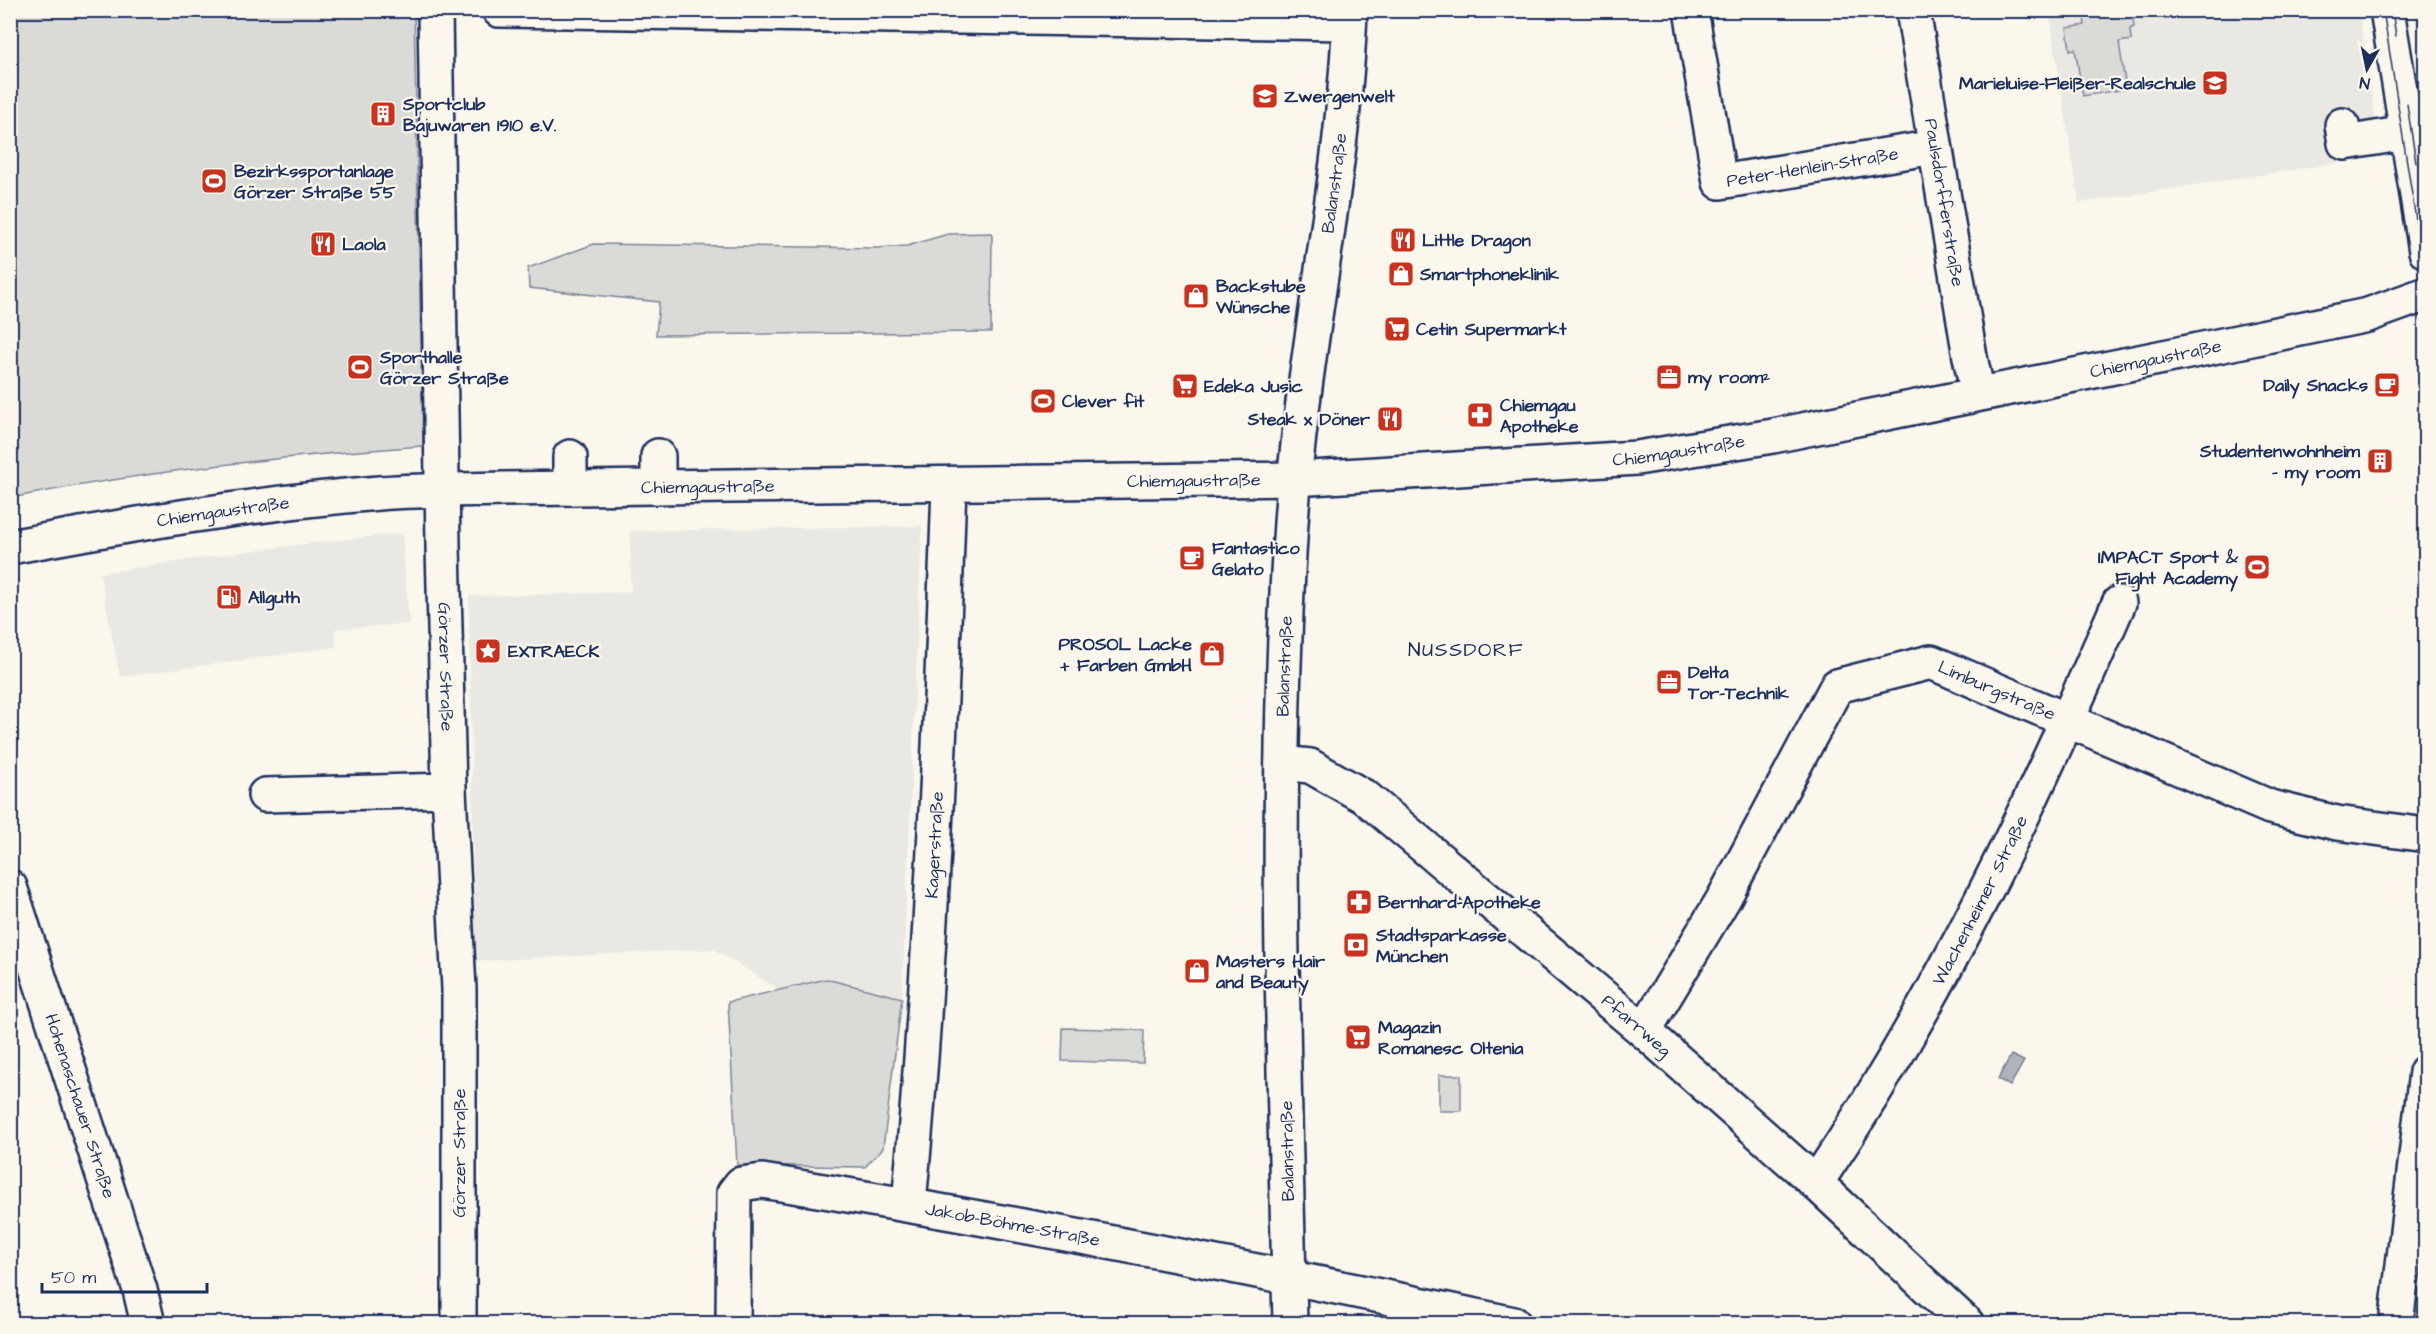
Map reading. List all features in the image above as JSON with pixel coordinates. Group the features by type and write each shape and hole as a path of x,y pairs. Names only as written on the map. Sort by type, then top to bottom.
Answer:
{"street":[{"name":"Görzer Straße","path":"435,10 449,790 459,989 459,1323"},
{"path":"499,10 1349,17"},
{"name":"Peter-Henlein-Straße","path":"1691,10 1720,182 1935,147"},
{"name":"Paulsdorfferstraße","path":"1912,10 1978,394"},
{"path":"2386,10 2426,251"},
{"name":"Balanstraße","path":"1290,1323 1282,763 1294,480 1339,155 1349,17"},
{"path":"2342,125 2344,143 2406,133"},
{"name":"Chiemgaustraße","path":"10,547 110,528 300,501 444,490 570,472 658,472 949,485 1294,480 1637,458 1773,436 2368,315 2426,294"},
{"name":"Chiemgaustraße","path":"2368,315 2426,319"},
{"name":"Kagerstraße","path":"909,1204 923,1046 935,851 949,485"},
{"name":"Wachenheimer Straße","path":"1816,1183 1855,1124 1990,889 2069,720 2119,603"},
{"name":"Limburgstraße","path":"1644,1031 1724,898 1837,686 1931,662 2270,807 2337,823 2426,835"},
{"name":"Pfarrweg","path":"1282,763 1310,766 1365,797 1644,1031 1816,1183 1967,1323"},
{"path":"265,795 449,790"},
{"name":"Hohenaschauer Straße","path":"10,887 16,926 137,1279 148,1323"},
{"path":"2396,1323 2426,1072"},
{"name":"Jakob-Böhme-Straße","path":"733,1323 732,1213 734,1193 741,1184 762,1181 909,1204 1288,1275 1514,1323"}],"shaded area":[{"name":"Bezirkssportanlage Görzer Straße 55","path":"11,10 414,11 423,446 216,466 113,480 11,498"},
{"name":"Marieluise-Fleißer-Realschule","path":"2049,11 2359,11 2381,156 2079,203"},
{"path":"2083,11 2120,11 2122,19 2133,17 2134,27 2130,29 2131,40 2119,42 2126,89 2083,96 2075,49 2070,50 2067,28 2085,25"},
{"path":"2414,11 2425,11 2425,82"},
{"path":"992,233 991,332 656,335 659,302 529,288 528,268 594,244 877,248 907,246 948,234"},
{"path":"922,526 902,998 826,979 780,990 713,949 475,961 469,596 631,592 630,531"},
{"path":"402,533 409,624 335,629 336,647 120,677 100,573 263,549"},
{"path":"826,979 902,998 883,1148 865,1167 737,1165 728,1002"},
{"path":"1063,1028 1144,1030 1143,1063 1062,1061"},
{"path":"2011,1055 2024,1061 2010,1086 1998,1079"},
{"path":"1439,1075 1461,1075 1461,1111 1439,1111"}],"tram line":[{"path":"2383,10 2419,239 2426,261"},
{"path":"2392,10 2396,36"},
{"path":"2407,104 2416,163"}],"place":[{"name":"Marieluise-Fleißer-Realschule","path":"2215,83"},
{"name":"Zwergenwelt","path":"1265,96"},
{"name":"Sportclub Bajuwaren 1910 e.V.","path":"383,114"},
{"name":"Bezirkssportanlage Görzer Straße 55","path":"214,181"},
{"name":"Little Dragon","path":"1403,240"},
{"name":"Laola","path":"323,244"},
{"name":"Smartphoneklinik","path":"1401,274"},
{"name":"Backstube Wünsche","path":"1196,296"},
{"name":"Cetin Supermarkt","path":"1397,329"},
{"name":"Sporthalle Görzer Straße","path":"360,367"},
{"name":"my room²","path":"1669,377"},
{"name":"Daily Snacks","path":"2387,385"},
{"name":"Edeka Jusic","path":"1185,386"},
{"name":"Clever fit","path":"1043,401"},
{"name":"Chiemgau Apotheke","path":"1480,415"},
{"name":"Steak x Döner","path":"1390,419"},
{"name":"Studentenwohnheim - my room","path":"2380,461"},
{"name":"Fantastico Gelato","path":"1192,558"},
{"name":"IMPACT Sport & Fight Academy","path":"2257,567"},
{"name":"Allguth","path":"229,597"},
{"name":"EXTRAECK","path":"488,651"},
{"name":"PROSOL Lacke + Farben GmbH","path":"1212,654"},
{"name":"Delta Tor-Technik","path":"1669,682"},
{"name":"Bernhard-Apotheke","path":"1359,902"},
{"name":"Stadtsparkasse München","path":"1356,945"},
{"name":"Masters Hair and Beauty","path":"1197,971"},
{"name":"Magazin Romanesc Oltenia","path":"1358,1037"}],"district":[{"name":"NUSSDORF","path":"1466,649"}]}
